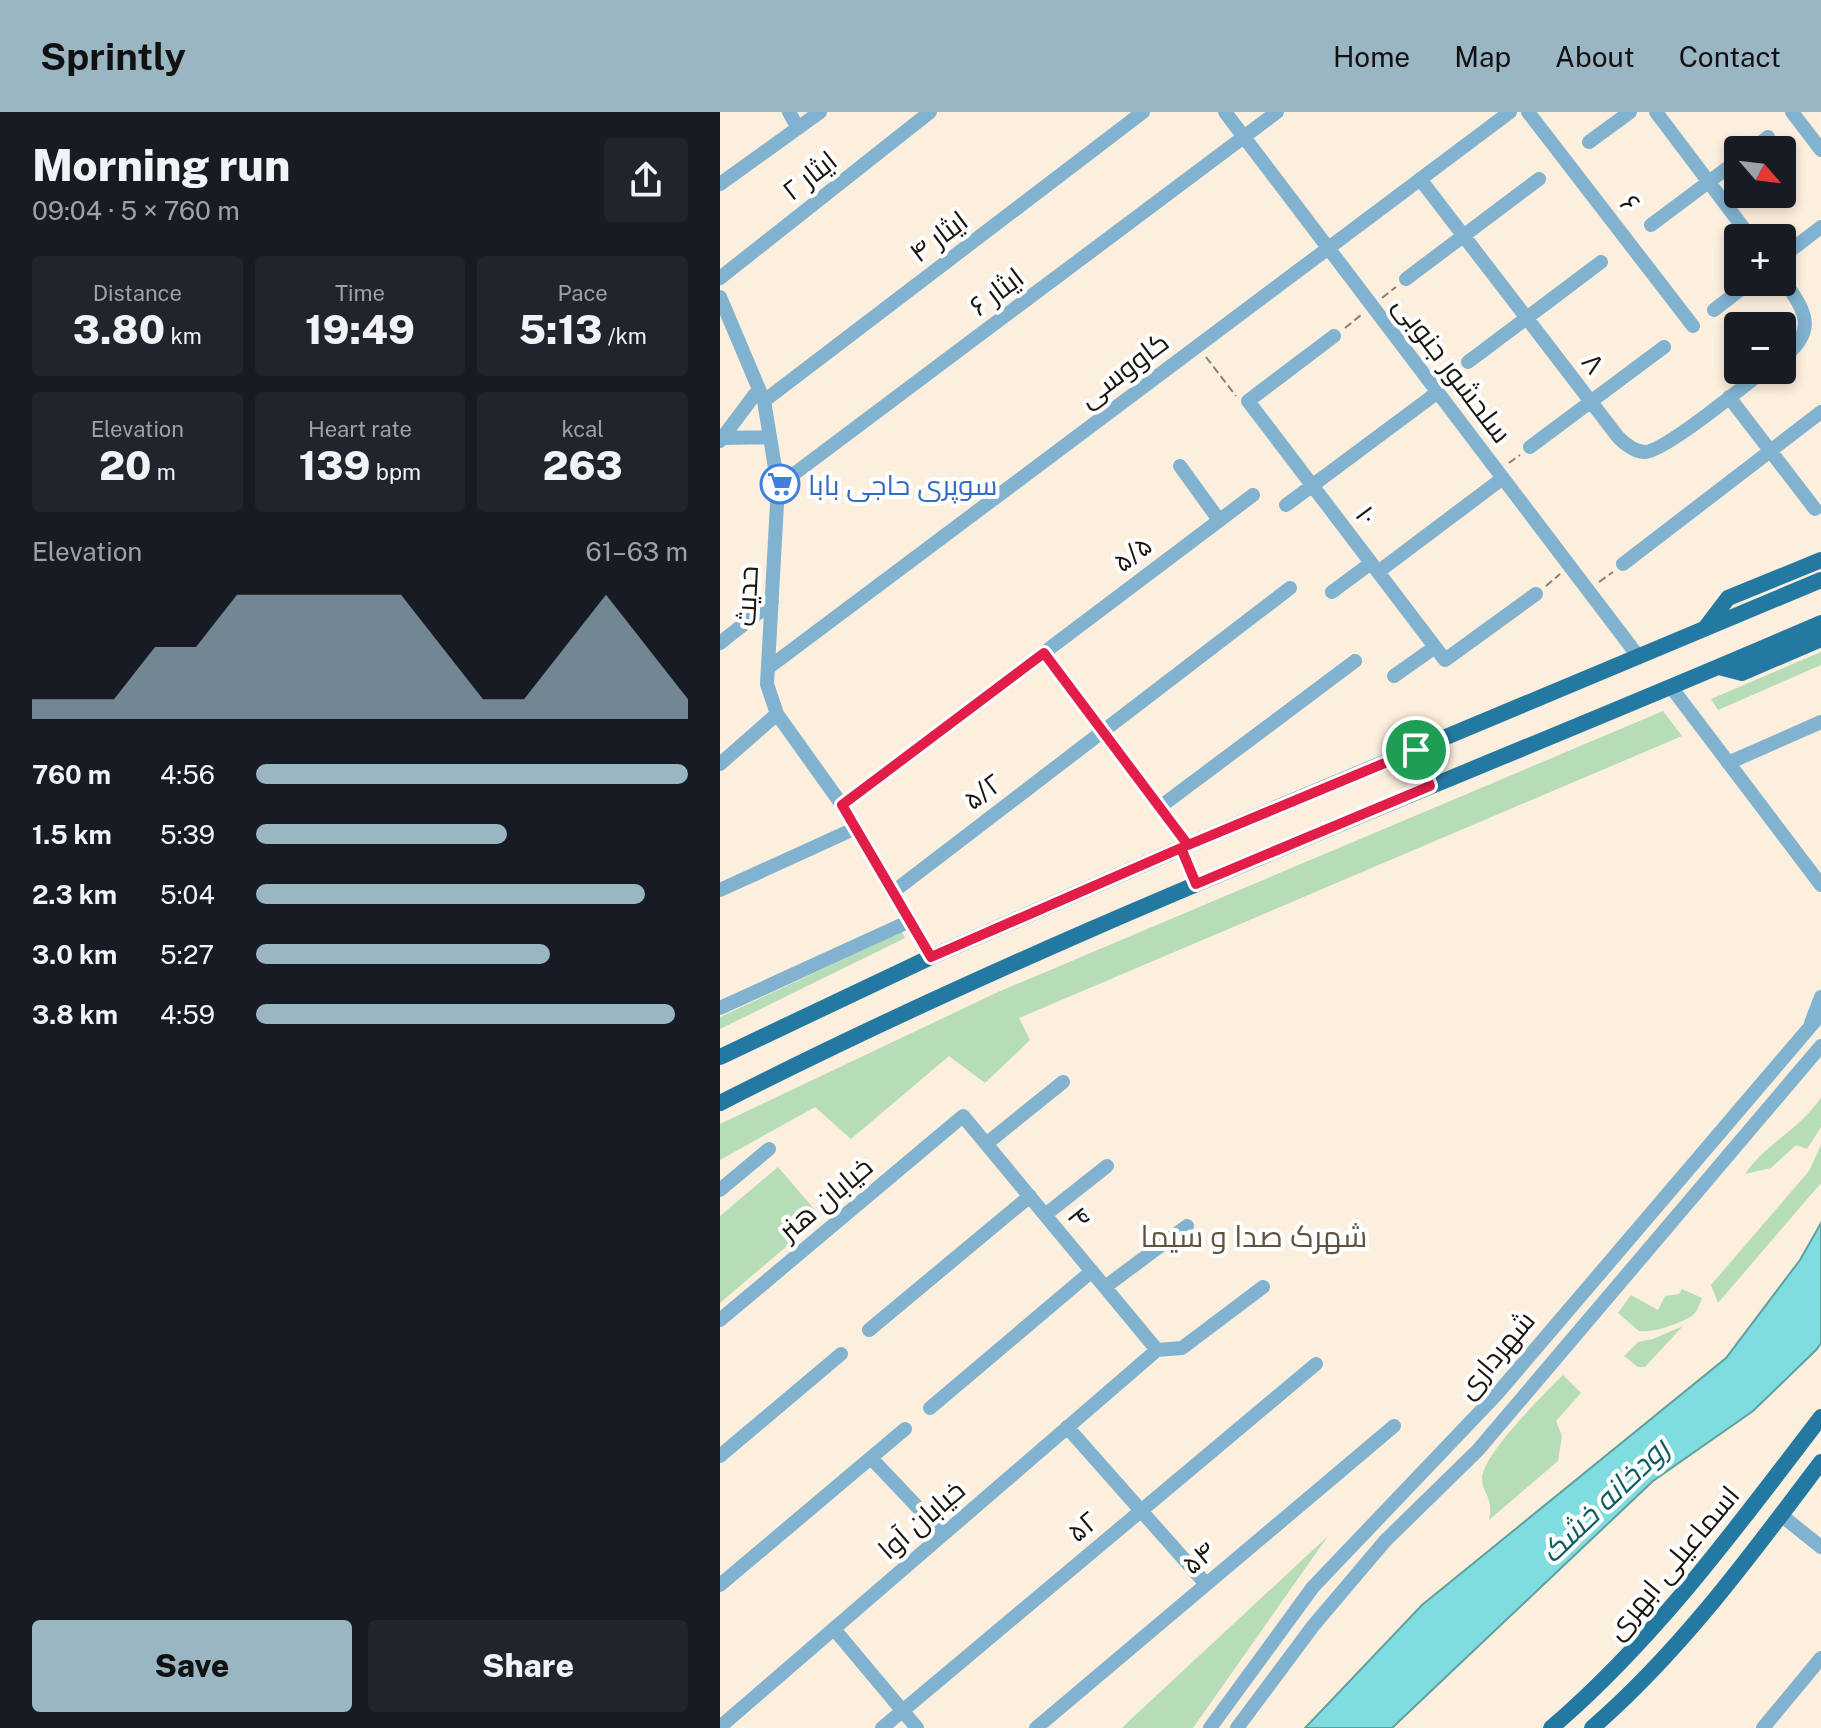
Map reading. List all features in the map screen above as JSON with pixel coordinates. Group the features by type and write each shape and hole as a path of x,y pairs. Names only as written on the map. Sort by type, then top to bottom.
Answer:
{"main road":[{"path":"1705,628 1728,598 1821,560"},
{"path":"720,1057 931,957 1188,845 1821,580"},
{"path":"720,1103 946,994 1182,890 1821,623"},
{"path":"1719,667 1742,673 1821,639"},
{"name":"اسماعیلی ابهری","path":"1551,1728 1605,1681 1663,1619 1821,1417"},
{"name":"اسماعیلی ابهری","path":"1592,1728 1624,1700 1683,1636 1821,1462"}],"street":[{"path":"789,112 798,128"},
{"path":"720,184 820,112"},
{"name":"ایثار ۲","path":"720,278 930,112"},
{"name":"ایثار ۴","path":"722,440 761,395 1143,112"},
{"name":"سلحشور جنوبی","path":"1225,112 1638,656"},
{"name":"ایثار ۶","path":"778,486 1277,112"},
{"name":"کاووسی","path":"768,668 1510,112"},
{"name":"۶","path":"1528,112 1693,326"},
{"path":"1589,142 1630,112"},
{"path":"1656,112 1740,224"},
{"path":"1792,112 1818,140"},
{"path":"1651,225 1724,171"},
{"name":"۸","path":"1420,179 1618,437 1630,448 1645,452 1666,443 1746,384"},
{"path":"1406,279 1539,179"},
{"path":"1796,246 1821,227"},
{"path":"1468,362 1601,262"},
{"path":"1714,310 1732,296"},
{"path":"1795,296 1806,318 1804,332 1796,344"},
{"name":"حدیث","path":"720,297 761,395 778,486 767,684 777,714 842,805 931,957"},
{"path":"1248,401 1334,336"},
{"path":"1530,447 1664,347"},
{"path":"1286,505 1436,390"},
{"path":"1729,397 1815,509"},
{"name":"۱۰","path":"1248,401 1445,660 1536,594"},
{"path":"1623,564 1821,412"},
{"path":"722,440 770,437"},
{"path":"1180,466 1219,520"},
{"path":"1332,592 1375,568 1500,475"},
{"name":"۵/۵","path":"842,805 1253,495"},
{"name":"۵/۲","path":"893,892 1290,588"},
{"path":"720,643 772,602"},
{"path":"1394,676 1435,647"},
{"path":"1044,653 1188,845"},
{"path":"1160,807 1355,661"},
{"path":"1671,687 1819,877"},
{"path":"720,764 777,714"},
{"path":"1728,763 1821,722"},
{"path":"720,890 856,828"},
{"path":"720,1008 910,921"},
{"path":"1810,1026 1821,997"},
{"name":"شهرداری","path":"1210,1728 1313,1587 1497,1394 1821,1014"},
{"name":"شهرداری","path":"1237,1728 1313,1626 1375,1553 1478,1450 1821,1046"},
{"path":"986,1144 1063,1082"},
{"name":"۴","path":"963,1116 1157,1350"},
{"name":"خیابان هنر","path":"720,1320 963,1116"},
{"path":"720,1190 769,1149"},
{"path":"1045,1215 1107,1166"},
{"path":"869,1330 1030,1196"},
{"path":"1105,1287 1187,1226"},
{"path":"930,1408 1092,1271"},
{"path":"1157,1350 1182,1348 1263,1287"},
{"name":"خیابان آوا","path":"720,1727 1157,1350"},
{"path":"720,1456 841,1354"},
{"name":"۵۲","path":"882,1728 1316,1364"},
{"name":"۵۴","path":"1036,1728 1394,1426"},
{"path":"1067,1427 1206,1584"},
{"path":"720,1585 905,1429"},
{"path":"871,1458 943,1534"},
{"path":"1781,1515 1821,1547"},
{"path":"834,1629 917,1728"},
{"path":"1763,1728 1821,1658"}],"path":[{"path":"1197,346 1235,395 1248,401"},
{"path":"1436,390 1468,362"},
{"path":"1500,475 1530,447"},
{"path":"1588,590 1623,564"},
{"path":"1536,594 1570,566"}],"green space":[{"path":"1821,652 1821,665 1718,710 1711,699"},
{"path":"1663,711 1682,736 1019,1018 1030,1040 985,1083 949,1056 851,1139 815,1107 720,1160 720,1124 998,992"},
{"path":"902,932 905,938 720,1029 720,1017"},
{"path":"1821,1097 1821,1127 1807,1149 1796,1145 1771,1168 1745,1174 1763,1153 1804,1118"},
{"path":"1821,1145 1821,1183 1718,1303 1711,1285 1809,1171"},
{"path":"778,1167 821,1217 720,1303 720,1216"},
{"path":"1682,1289 1702,1298 1692,1316 1673,1325 1639,1331 1618,1313 1631,1295 1658,1310 1665,1296 1679,1294"},
{"path":"1683,1326 1645,1367 1638,1367 1624,1356 1638,1342"},
{"path":"1563,1375 1581,1393 1556,1421 1562,1436 1558,1461 1489,1520 1489,1500 1482,1478 1485,1467 1516,1425"},
{"path":"1328,1536 1193,1728 1122,1728 1129,1721"}],"water":[{"name":"رودخانه خشک","path":"1821,1223 1821,1343 1817,1349 1753,1411 1653,1481 1392,1728 1305,1728 1422,1605 1726,1358 1800,1260"}],"place":[{"name":"سوپری حاجی بابا","path":"780,484"}],"district":[{"name":"شهرک صدا و سیما","path":"1254,1236"}],"route":[{"path":"1044,653 1188,845 1416,750 1430,786 1196,884 1181,848 931,957 842,805 1044,653"}]}
